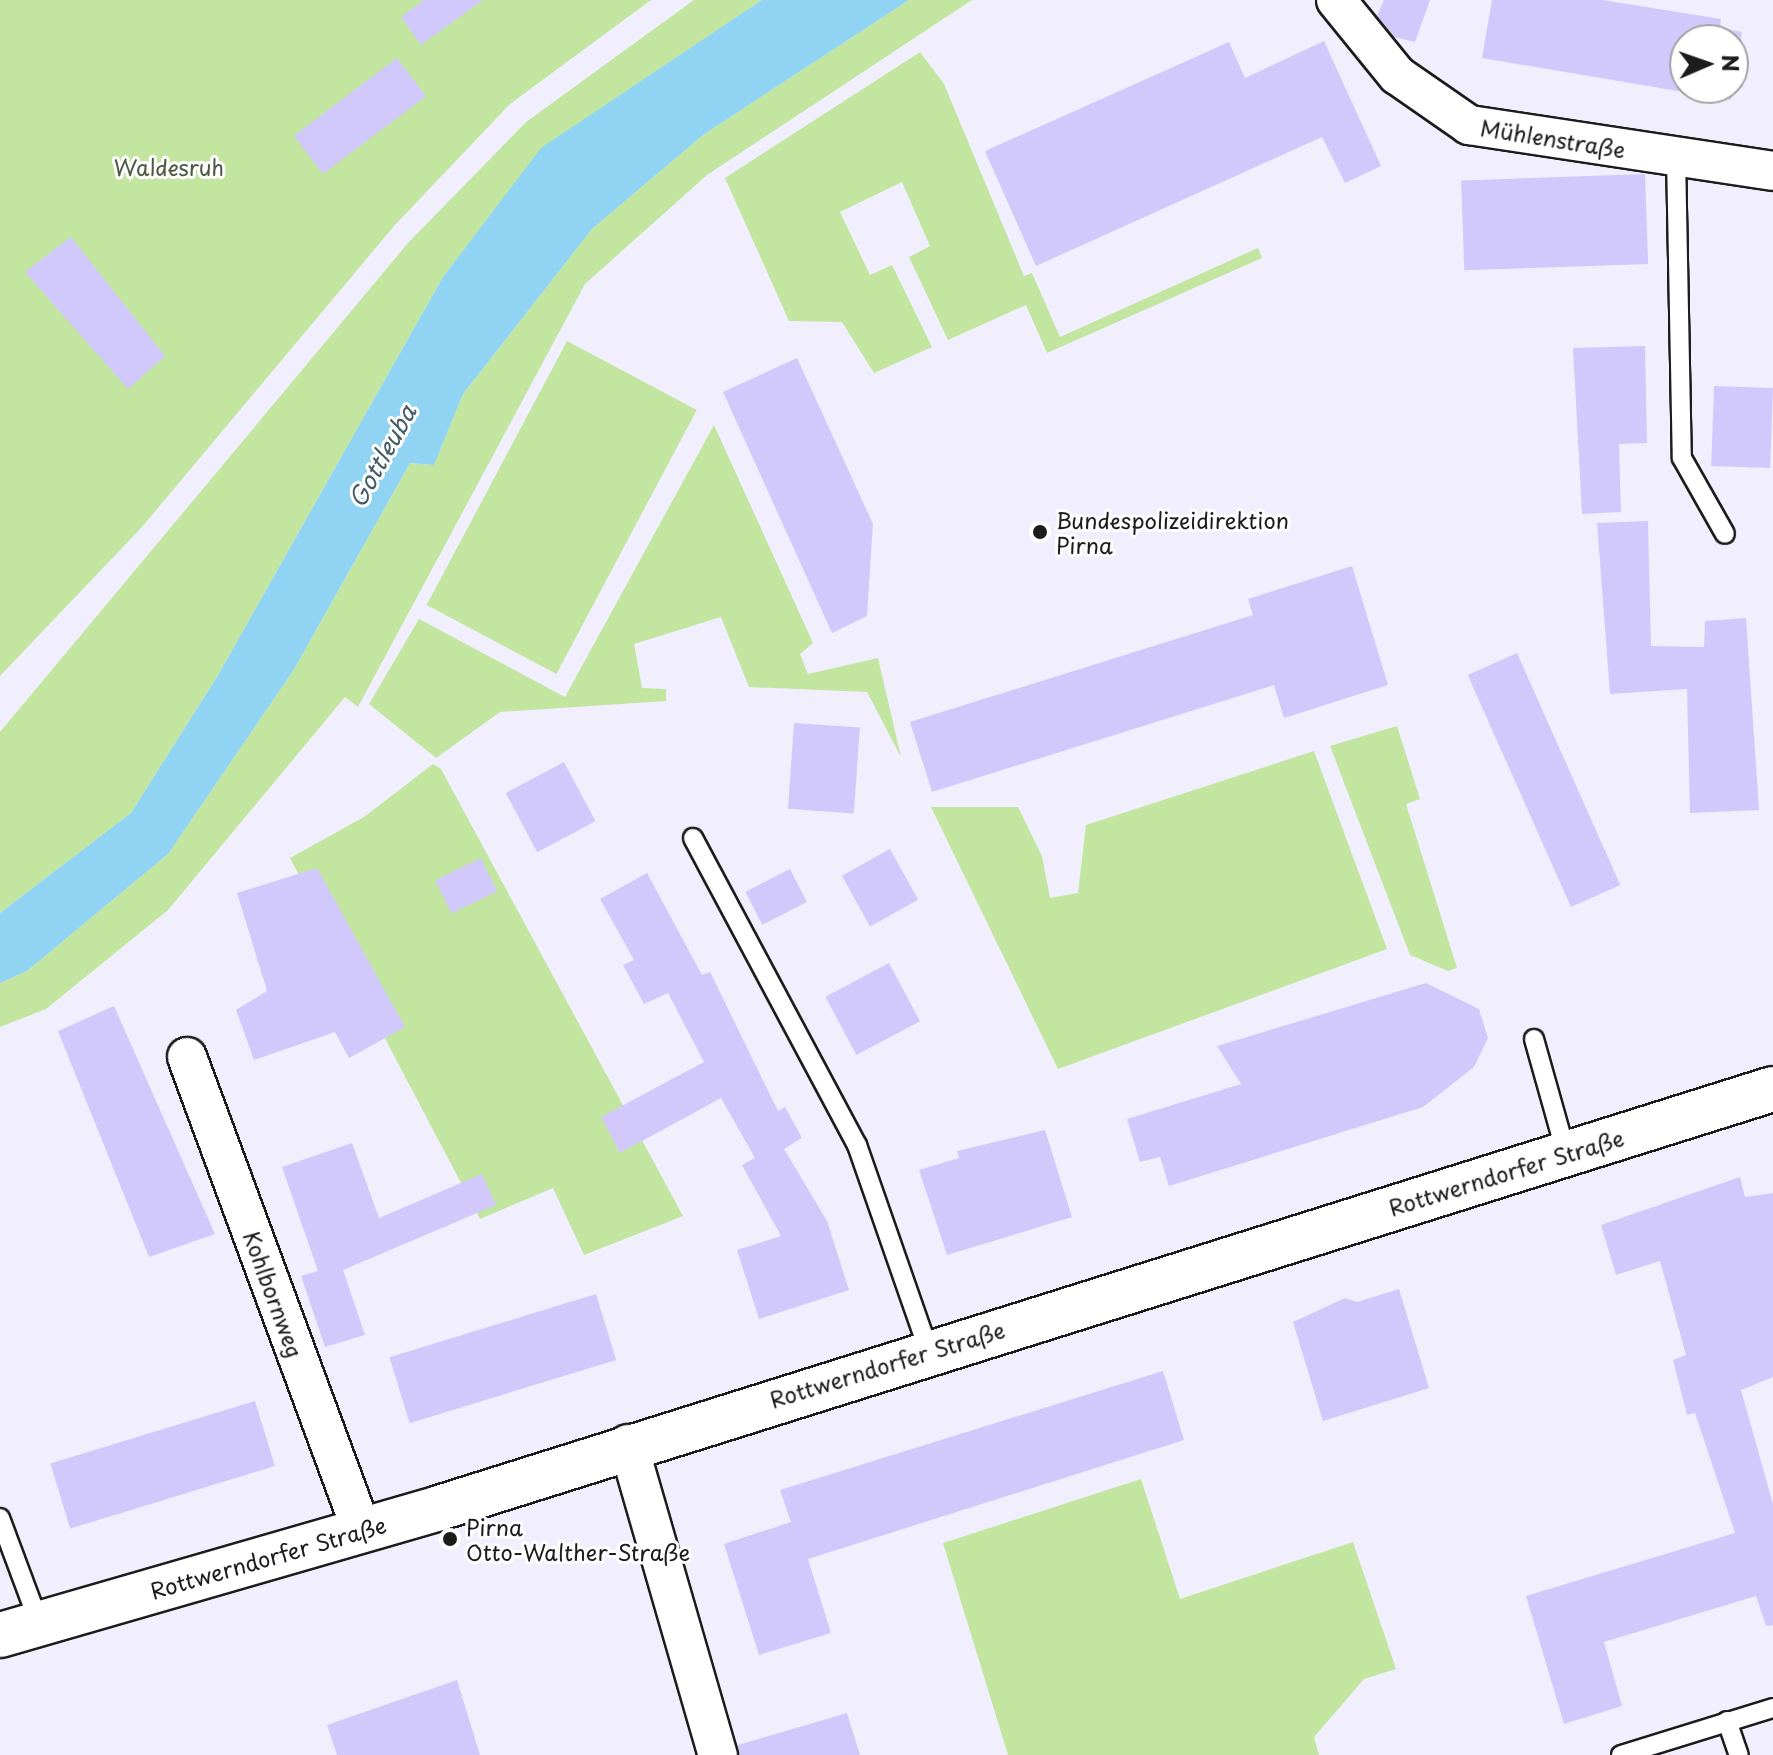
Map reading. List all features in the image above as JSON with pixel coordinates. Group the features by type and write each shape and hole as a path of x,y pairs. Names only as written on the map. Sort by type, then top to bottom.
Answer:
{"main road":[{"name":"Rottwerndorfer Straße","path":"20,1629 362,1531 628,1444 1773,1089"}],"street":[{"name":"Mühlenstraße","path":"1336,0 1397,75 1469,125 1773,171"},
{"name":"Kohlbornweg","path":"187,1057 362,1531"},
{"path":"628,1444 718,1755"}],"lane":[{"path":"1676,156 1682,458 1725,534"},
{"path":"693,838 857,1145 929,1352"},
{"path":"1534,1039 1566,1153"},
{"path":"0,1518 20,1629"},
{"path":"1621,1755 1773,1708"},
{"path":"1727,1721 1739,1755"}],"green space":[{"name":"Waldesruh","path":"0,0 651,0 510,104 394,226 142,527 0,676"},
{"path":"694,0 762,0 541,149 443,277 217,677 131,813 0,913 0,732 408,243 526,122"},
{"path":"909,0 972,0 707,175 585,284 358,707 345,697 168,910 46,1009 0,1027 0,983 27,971 168,854 293,671 410,463 434,465 463,394 592,229 703,135"},
{"path":"920,52 944,84 1024,276 1032,273 1060,337 1258,248 1262,258 1047,353 1026,305 948,340 909,257 930,246 902,182 840,212 870,275 892,265 932,347 874,373 842,322 789,321 725,178"},
{"path":"567,341 697,410 556,674 427,605"},
{"path":"714,425 813,643 800,654 808,674 878,658 901,757 867,692 749,687 721,617 634,644 642,688 666,689 666,701 500,712 436,758 369,704 419,619 565,697"},
{"path":"1397,726 1420,799 1406,804 1457,968 1448,971 1410,955 1330,746"},
{"path":"1314,751 1387,949 1058,1069 931,807 1018,807 1042,856 1050,898 1078,893 1086,825"},
{"path":"433,764 441,769 683,1216 584,1255 553,1188 480,1219 290,858 364,817"},
{"path":"1141,1479 1180,1599 1353,1542 1396,1669 1364,1679 1314,1737 1319,1755 1008,1755 943,1543"}],"water":[{"name":"Gottleuba","path":"762,0 909,0 703,135 592,229 463,394 434,465 410,463 293,671 168,854 27,971 0,983 0,913 131,813 217,677 443,277 541,148"}],"building":[{"path":"424,0 483,0 421,45 401,17"},
{"path":"1384,0 1430,0 1415,42 1394,37 1377,16"},
{"path":"1492,0 1602,0 1721,19 1720,24 1669,24 1669,90 1482,58"},
{"path":"1324,41 1381,166 1345,183 1322,137 1036,266 985,151 1229,42 1245,78"},
{"path":"397,58 426,96 323,174 294,136"},
{"path":"1645,174 1648,264 1464,270 1461,180"},
{"path":"71,237 165,356 128,389 25,272"},
{"path":"1645,346 1647,443 1619,444 1621,512 1582,514 1573,348"},
{"path":"797,358 873,524 867,616 832,633 723,392"},
{"path":"1714,386 1773,388 1770,468 1711,466"},
{"path":"1648,521 1651,646 1704,647 1705,621 1746,618 1759,810 1690,813 1687,689 1610,694 1597,523"},
{"path":"1352,566 1388,685 1284,718 1274,685 932,792 910,722 1253,615 1248,599"},
{"path":"1517,653 1620,885 1571,907 1468,675"},
{"path":"794,723 860,728 854,813 788,809"},
{"path":"564,762 595,821 537,852 506,793"},
{"path":"890,849 918,900 870,926 842,876"},
{"path":"481,858 497,891 451,914 435,880"},
{"path":"317,868 405,1027 349,1058 335,1032 254,1060 236,1010 267,991 237,893"},
{"path":"790,869 807,902 762,925 745,892"},
{"path":"647,873 702,975 710,972 778,1111 785,1107 802,1138 784,1149 827,1221 849,1290 759,1319 737,1250 781,1236 742,1165 755,1158 721,1098 620,1153 601,1117 704,1062 668,993 644,1004 623,965 634,960 600,899"},
{"path":"889,963 920,1021 856,1055 825,997"},
{"path":"1426,983 1479,1009 1488,1038 1474,1067 1423,1107 1169,1186 1160,1157 1140,1162 1127,1119 1241,1084 1217,1046"},
{"path":"114,1006 215,1234 149,1257 58,1031"},
{"path":"1045,1130 1072,1217 947,1255 919,1170 959,1158 957,1151"},
{"path":"352,1143 379,1218 482,1174 496,1205 343,1270 365,1335 325,1347 301,1276 318,1271 282,1167"},
{"path":"1740,1177 1745,1197 1773,1193 1773,1377 1741,1390 1773,1504 1773,1625 1766,1626 1756,1596 1604,1642 1622,1706 1564,1724 1526,1596 1735,1533 1695,1413 1687,1415 1673,1360 1686,1355 1660,1261 1616,1275 1601,1225"},
{"path":"1399,1289 1429,1388 1323,1421 1293,1322 1345,1298 1357,1302"},
{"path":"596,1294 616,1360 410,1423 389,1357"},
{"path":"1163,1371 1184,1440 808,1559 831,1633 759,1655 724,1544 791,1522 780,1490"},
{"path":"255,1401 275,1466 70,1529 50,1464"},
{"path":"457,1680 480,1755 337,1755 327,1725"},
{"path":"847,1713 860,1755 739,1755 738,1745"}],"place":[{"name":"Bundespolizeidirektion Pirna","path":"1040,532"},
{"name":"Pirna Otto-Walther-Straße","path":"450,1539"}]}
